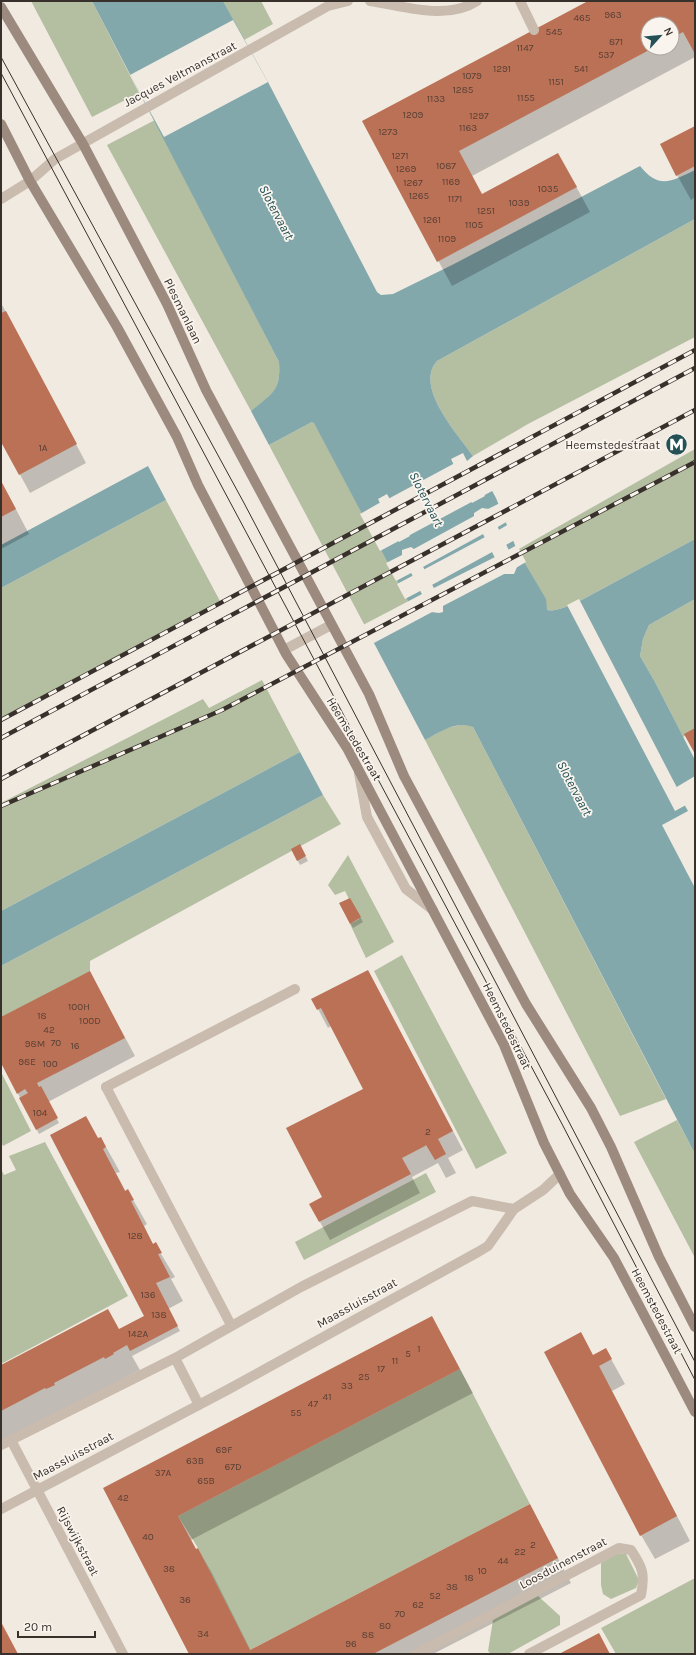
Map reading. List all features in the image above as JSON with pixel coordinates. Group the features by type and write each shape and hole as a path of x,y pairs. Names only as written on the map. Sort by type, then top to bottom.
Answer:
{"street":[{"name":"Jacques Veltmanstraat","path":"1,199 30,181 55,159 125,119 268,41 328,6 348,1"},
{"path":"370,1 439,12 471,5 477,1"},
{"path":"520,1 534,30"},
{"name":"Plesmanlaan","path":"1,7 83,144 167,304 206,390 333,628"},
{"path":"1,124 30,181 117,327 177,437 198,485 285,652 333,628 369,694 404,776 526,1004 591,1108 611,1147 659,1257 695,1327"},
{"name":"Heemstedestraat","path":"285,652 347,748 504,1045 544,1143 570,1194 614,1258 695,1412"},
{"path":"358,769 367,816 370,823 406,890 433,910"},
{"path":"231,1325 106,1087 295,989"},
{"name":"Maassluisstraat","path":"1,1509 200,1405 488,1246 514,1209 543,1190 560,1174"},
{"path":"1,1445 175,1358 231,1325 301,1287 472,1201 514,1209"},
{"path":"175,1358 200,1405"},
{"name":"Rijswijkstraat","path":"11,1440 123,1654"},
{"name":"Loosduinenstraat","path":"416,1654 619,1548 631,1550 641,1565 644,1579 641,1595 529,1654"}],"green space":[{"path":"31,1 92,1 139,93 92,117"},
{"path":"223,1 261,1 273,24 244,40"},
{"path":"155,120 279,362 277,386 270,396 251,411 107,145"},
{"path":"695,219 695,337 528,424 473,456 440,410 434,396 431,384 431,372 437,361"},
{"path":"314,422 409,603 365,626 269,445"},
{"path":"695,449 695,539 576,603 558,609 547,610 517,550"},
{"path":"166,500 220,601 1,718 1,588"},
{"path":"695,599 695,730 683,737 640,656 643,639 649,625"},
{"path":"262,680 300,752 1,911 1,803 203,699 209,708"},
{"path":"466,724 473,727 666,1099 620,1116 425,740 446,728"},
{"path":"323,795 341,824 90,961 90,972 1,1018 1,966"},
{"path":"348,855 394,942 366,958 350,924 359,919 345,891 335,895 328,885"},
{"path":"402,955 507,1153 476,1169 374,971"},
{"path":"1,1072 31,1131 3,1146 1,1142"},
{"path":"677,1120 695,1154 695,1258 634,1142"},
{"path":"45,1142 128,1296 1,1364 1,1169 4,1175 16,1170 9,1156"},
{"path":"426,1173 436,1192 304,1260 295,1242"},
{"path":"460,1369 530,1504 250,1650 198,1548 178,1516"},
{"path":"618,1553 626,1554 639,1580 636,1588 611,1599 603,1594 601,1585 601,1563"},
{"path":"695,1578 695,1654 616,1654 601,1628"},
{"path":"538,1596 560,1616 560,1625 508,1654 491,1654 488,1651 493,1620"}],"water":[{"name":"Slotervaart","path":"92,1 223,1 268,82 377,292 381,295 393,294 454,264 640,166 647,174 660,181 672,180 695,170 695,219 437,361 431,372 431,384 440,410 473,456 467,461 463,453 451,459 472,503 485,496 476,479 483,474 496,498 517,550 546,599 547,610 558,609 576,603 695,539 695,599 649,625 643,639 640,656 695,760 695,776 675,788 688,811 662,825 695,888 695,1154 473,727 467,725 454,726 425,740 365,626 409,603 314,423 312,422 269,445 251,411 270,395 277,386 279,362","holes":["387,494 410,536 399,542 378,499","482,508 489,509 517,567 514,574 503,574 474,516 474,513","411,547 414,549 443,606 443,612 431,612 402,555 402,550"]},
{"path":"148,466 166,500 1,588 1,545"},
{"path":"300,752 323,795 1,966 1,911"}],"pier":[{"path":"233,20 268,82 164,137 130,75"},
{"path":"455,463 473,500 483,495 474,479 482,473 484,473 494,490 380,551 360,514 381,502 400,539 407,536 388,499"},
{"path":"500,503 508,521 496,528 486,510"},
{"path":"476,515 485,533 421,568 412,550"},
{"path":"509,524 515,540 504,546 497,531"},
{"path":"487,536 494,551 430,586 423,570"},
{"path":"517,545 526,562 514,569 506,551"},
{"path":"404,554 413,572 396,581 386,563"},
{"path":"497,556 505,572 508,572 441,607 432,589"},
{"path":"414,575 422,590 405,599 397,584"},
{"path":"424,593 434,611 372,644 363,625"},
{"path":"579,599 686,805 675,811 567,605"}],"building":[{"path":"588,1 695,1 695,54 683,32 680,34 680,16 640,16 640,55 459,151 482,194 558,153 577,187 437,262 362,121"},
{"path":"695,126 695,166 676,176 660,144"},
{"path":"6,311 77,444 19,475 1,442 1,313"},
{"path":"1,481 16,509 1,517"},
{"path":"695,728 695,754 684,734"},
{"path":"300,844 306,856 297,861 291,849"},
{"path":"350,898 361,917 350,924 339,903"},
{"path":"368,970 453,1131 438,1139 446,1154 435,1160 426,1145 402,1158 411,1174 319,1222 309,1204 322,1197 286,1128 363,1089 321,1008 317,1010 311,999"},
{"path":"90,971 125,1038 37,1083 39,1087 41,1086 58,1118 36,1130 19,1098 28,1093 25,1089 17,1094 1,1063 1,1017"},
{"path":"86,1116 98,1138 101,1137 106,1147 103,1149 125,1191 128,1189 134,1200 131,1201 153,1244 156,1242 162,1253 158,1254 170,1277 156,1283 178,1326 130,1351 127,1345 105,1359 104,1357 54,1383 55,1385 46,1389 45,1388 1,1411 1,1365 108,1309 119,1329 144,1316 50,1135"},
{"path":"432,1316 460,1369 178,1516 196,1549 198,1548 250,1650 530,1504 558,1558 373,1654 189,1654 103,1488"},
{"path":"581,1332 593,1355 606,1348 612,1359 599,1366 677,1516 640,1536 544,1352"},
{"path":"1,1622 18,1654 1,1654"},
{"path":"599,1633 610,1654 559,1654"}],"tram line":[{"path":"1,57 244,503 695,1362"},
{"path":"1,73 562,1124 695,1380"}],"railway":[{"path":"1,720 695,350"},
{"path":"1,738 695,368"},
{"path":"1,779 695,410"},
{"path":"1,806 222,710 695,462"}],"place":[{"name":"Heemstedestraat","path":"676,445"}]}
